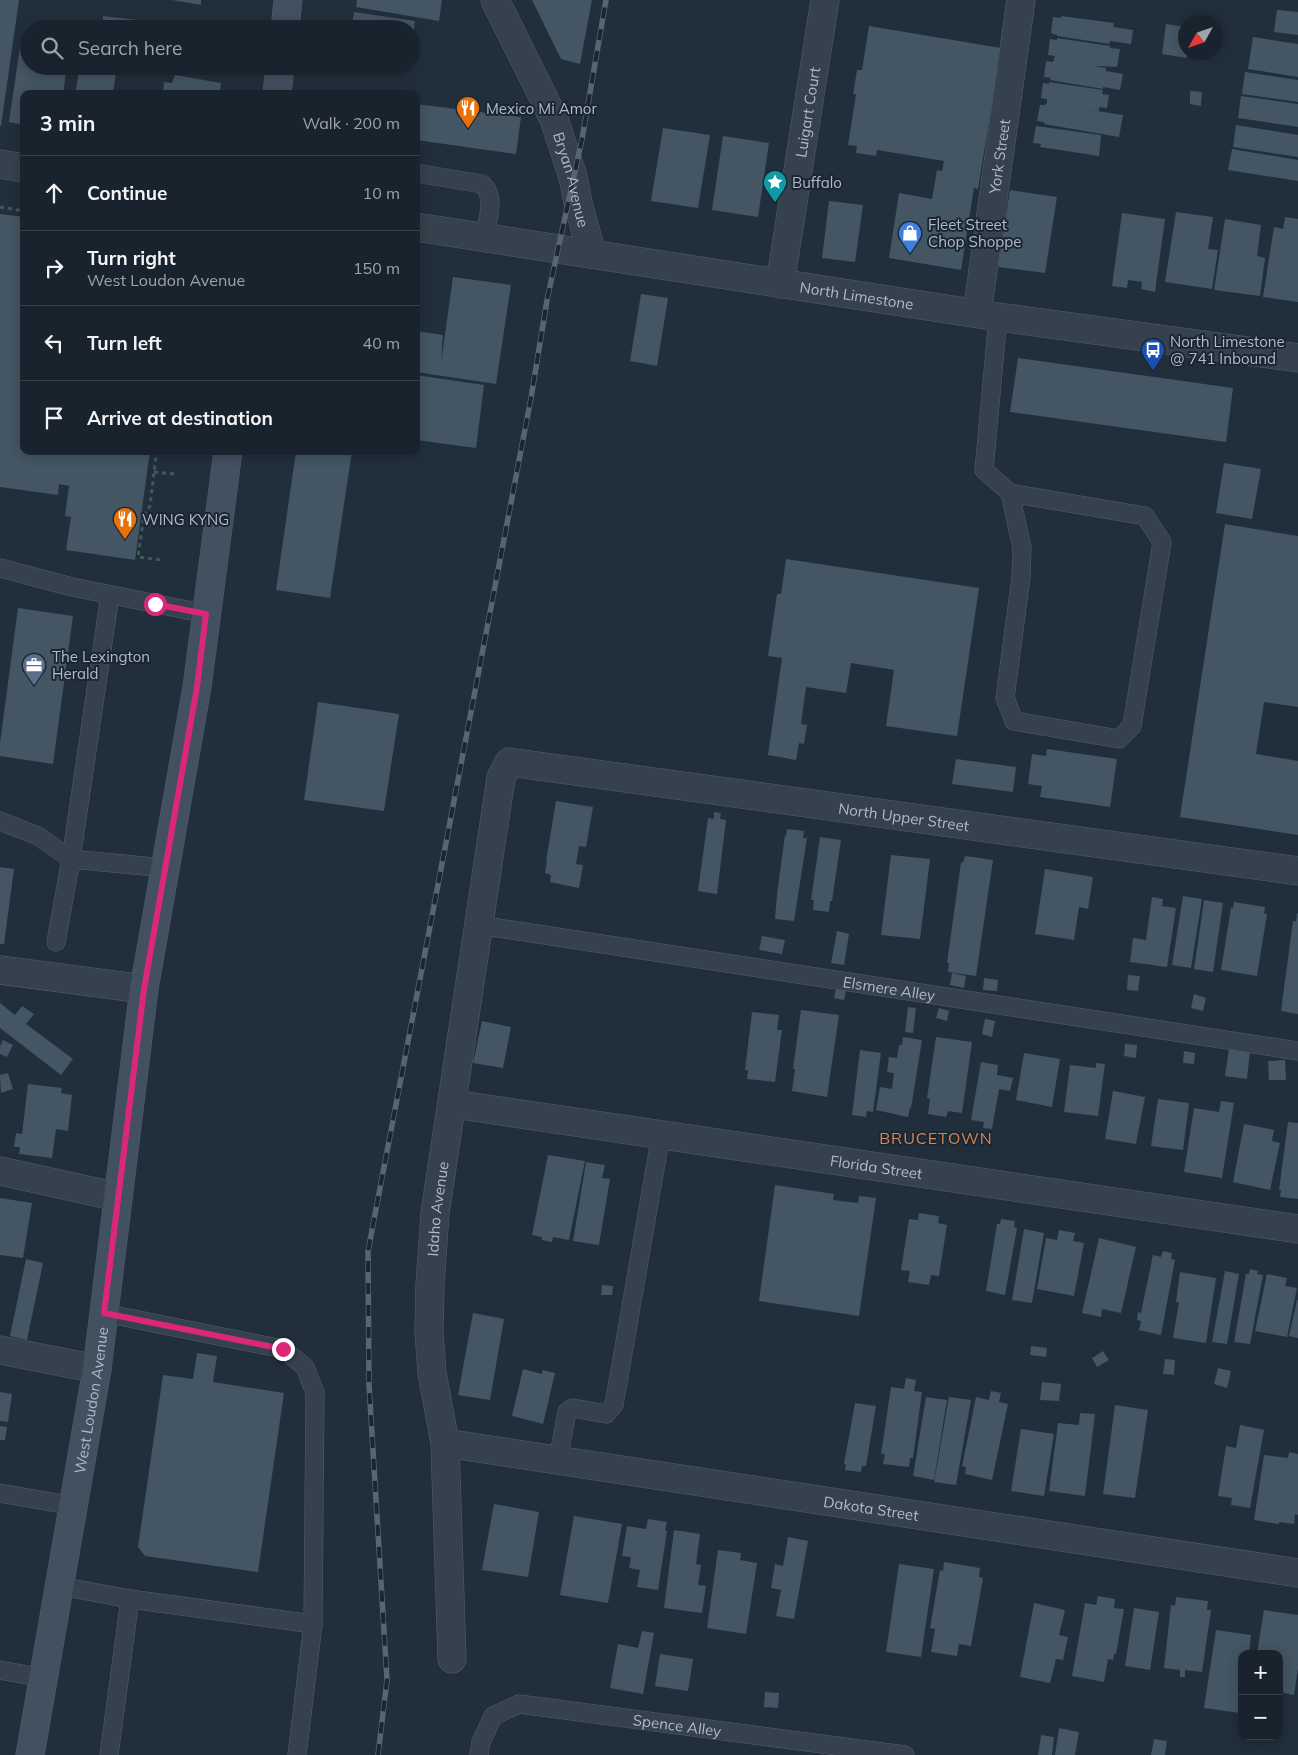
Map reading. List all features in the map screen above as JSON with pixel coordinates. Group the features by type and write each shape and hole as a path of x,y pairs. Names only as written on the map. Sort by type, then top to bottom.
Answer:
{"main road":[{"path":"286,20 288,0"},
{"path":"277,90 279,75"},
{"name":"West Loudon Avenue","path":"30,1755 97,1369 144,989 197,687 227,455"}],"street":[{"name":"Bryan Avenue","path":"495,0 554,119 573,177 592,254"},
{"name":"Luigart Court","path":"780,284 825,0"},
{"name":"York Street","path":"987,315 1021,0"},
{"path":"0,164 20,167"},
{"name":"North Limestone","path":"420,228 987,315 1298,358"},
{"name":"North Upper Street","path":"509,762 1298,870"},
{"name":"Idaho Avenue","path":"452,1659 445,1443 432,1374 429,1332 430,1285 435,1213 501,778 509,762"},
{"path":"0,970 144,989"},
{"name":"Florida Street","path":"453,1104 1298,1229"},
{"path":"0,1171 118,1197"},
{"path":"0,1350 97,1369"},
{"name":"Dakota Street","path":"445,1443 1298,1573"}],"lane":[{"path":"420,174 482,184 488,189 491,199 484,238"},
{"path":"987,315 984,470 1010,493 1145,516 1162,542 1132,726 1118,739 1014,721 1005,698 1021,577 1022,548 1010,493"},
{"path":"0,568 72,587 206,614"},
{"path":"56,942 71,859 110,595"},
{"path":"0,821 38,836 71,859 165,868"},
{"name":"Elsmere Alley","path":"479,924 1298,1051"},
{"path":"558,1460 567,1412 572,1408 606,1414 614,1405 661,1134"},
{"path":"104,1313 283,1349 305,1367 315,1393 313,1624 297,1755"},
{"path":"0,1493 74,1506"},
{"path":"60,1586 130,1599 313,1624"},
{"path":"108,1755 130,1599"},
{"path":"0,1670 44,1678"},
{"name":"Spence Alley","path":"479,1755 481,1742 493,1716 519,1704 905,1755"}],"path":[{"path":"0,208 20,210"},
{"path":"155,455 150,506 144,515 138,557 162,560"},
{"path":"154,472 175,474"}],"building":[{"path":"0,0 19,0 1,126 0,126"},
{"path":"172,0 201,0 201,5"},
{"path":"357,0 442,0 439,21 356,7"},
{"path":"532,0 592,0 580,64 561,59"},
{"path":"1277,10 1298,12 1298,35 1274,32"},
{"path":"354,12 408,20 353,20"},
{"path":"103,16 137,20 103,20"},
{"path":"1061,16 1114,23 1113,27 1133,30 1131,44 1110,41 1109,44 1057,36 1051,33 1053,17 1061,18"},
{"path":"1166,24 1178,26 1178,57 1162,54"},
{"path":"869,26 1001,48 978,189 974,188 961,270 889,258 899,193 932,199 937,170 942,171 944,161 877,150 876,156 856,153 857,146 848,145 856,94 853,94 857,70 862,70"},
{"path":"1253,37 1298,44 1298,77 1248,69"},
{"path":"1057,38 1120,49 1117,67 1093,66 1123,74 1120,90 1050,80 1051,78 1044,77 1046,61 1053,62 1055,56 1048,55 1050,39 1057,40"},
{"path":"20,47 20,75 66,75 64,90 20,90 20,124 9,122"},
{"path":"1245,72 1298,80 1298,102 1242,94"},
{"path":"78,75 116,75 114,90 76,90"},
{"path":"175,75 221,83 220,90 163,90 164,82 172,83"},
{"path":"1049,82 1103,90 1102,94 1109,95 1107,108 1099,107 1099,111 1066,106 1123,115 1119,137 1044,124 1044,122 1037,121 1040,105 1047,103 1047,99 1041,98 1043,83 1049,84"},
{"path":"1190,91 1202,92 1201,106 1190,104"},
{"path":"1241,96 1298,104 1298,127 1238,118"},
{"name":"Mexico Mi Amor","path":"420,104 521,117 516,154 420,141"},
{"path":"1236,125 1298,135 1298,157 1233,147"},
{"path":"1036,126 1101,135 1099,156 1040,147 1041,144 1033,143"},
{"path":"663,128 710,135 698,208 651,201"},
{"path":"723,136 769,143 758,217 712,210"},
{"path":"1232,149 1298,160 1298,181 1228,170"},
{"path":"1010,190 1057,197 1045,273 998,267"},
{"path":"829,201 863,205 855,262 822,258"},
{"path":"1176,212 1213,217 1208,249 1218,250 1212,289 1165,282"},
{"path":"1122,213 1165,219 1155,292 1141,289 1142,282 1128,280 1127,288 1112,286"},
{"path":"0,214 20,216 20,455 149,455 135,560 66,550 71,517 65,516 69,486 59,484 58,495 0,487"},
{"path":"1285,217 1298,219 1298,302 1263,297 1274,227 1283,229"},
{"path":"1225,219 1261,225 1257,256 1265,258 1260,296 1214,290"},
{"path":"453,277 511,285 496,384 420,373 420,332 443,335 441,363"},
{"path":"641,294 668,298 657,366 630,361"},
{"path":"1018,358 1233,388 1226,442 1010,412"},
{"path":"420,376 484,385 476,448 420,441"},
{"path":"295,455 351,455 330,598 276,590"},
{"path":"1224,463 1261,469 1252,519 1216,513"},
{"path":"1225,524 1298,536 1298,707 1264,702 1256,754 1298,761 1298,835 1180,817"},
{"path":"786,559 979,588 957,736 886,726 894,670 851,663 846,693 806,687 801,724 807,725 804,744 799,743 796,760 768,755 782,658 768,656 777,594 781,594"},
{"path":"18,608 73,616 53,764 0,756 0,743"},
{"path":"318,702 399,714 384,811 304,800"},
{"path":"1047,749 1117,759 1110,807 1040,797 1042,786 1028,784 1032,754 1046,756"},
{"path":"956,759 1016,767 1013,792 952,784"},
{"path":"556,801 593,807 586,847 579,846 576,864 583,865 579,888 550,882 551,875 545,873"},
{"path":"714,812 721,813 720,819 726,820 717,894 698,891 708,818 714,819"},
{"path":"787,829 804,831 803,838 807,838 794,921 775,919"},
{"path":"820,837 841,840 829,912 813,910 814,900 811,900"},
{"path":"891,855 930,859 920,939 881,935"},
{"path":"965,856 993,860 976,976 948,972 949,963 947,963 961,862 963,863"},
{"path":"0,867 14,869 4,944 0,944"},
{"path":"1045,869 1093,877 1088,909 1079,907 1074,940 1035,934"},
{"path":"1183,896 1202,899 1191,968 1172,965"},
{"path":"1152,897 1163,899 1162,906 1176,908 1167,967 1130,962 1133,938 1146,940"},
{"path":"1204,900 1223,903 1213,972 1194,969"},
{"path":"1234,902 1265,907 1264,914 1267,914 1257,976 1221,970 1231,908 1233,908"},
{"path":"1297,913 1298,1014 1281,1011 1293,921 1296,921"},
{"path":"837,931 849,934 844,965 831,963"},
{"path":"762,936 785,940 782,954 759,950"},
{"path":"952,973 966,976 964,988 950,985"},
{"path":"1128,975 1140,976 1138,991 1127,990"},
{"path":"984,978 998,980 997,991 983,990"},
{"path":"836,988 846,990 844,1000 834,998"},
{"path":"1194,994 1206,998 1203,1011 1191,1008"},
{"path":"0,1003 15,1015 22,1006 34,1014 26,1024 73,1059 61,1075 0,1028"},
{"path":"908,1007 916,1008 913,1033 905,1032"},
{"path":"939,1008 949,1011 947,1021 936,1018"},
{"path":"801,1010 839,1015 827,1097 792,1091"},
{"path":"752,1012 779,1015 777,1030 782,1030 775,1082 747,1079 748,1070 745,1070"},
{"path":"985,1019 995,1021 992,1037 982,1034"},
{"path":"482,1021 511,1027 503,1068 473,1063"},
{"path":"903,1037 922,1040 908,1117 876,1110 880,1087 892,1089 894,1073 887,1072 889,1057 897,1058 899,1045 902,1045"},
{"path":"936,1037 972,1042 962,1113 948,1111 946,1117 928,1114 930,1099 927,1098"},
{"path":"3,1040 13,1045 7,1057 0,1054 0,1046"},
{"path":"1125,1044 1137,1045 1136,1058 1124,1056"},
{"path":"1229,1048 1250,1051 1247,1079 1225,1076"},
{"path":"860,1050 881,1053 873,1112 867,1111 866,1117 852,1115"},
{"path":"1184,1051 1195,1053 1194,1064 1183,1063"},
{"path":"1024,1053 1060,1059 1052,1107 1016,1100"},
{"path":"1285,1060 1286,1080 1269,1080 1268,1061"},
{"path":"981,1062 998,1065 997,1075 1013,1078 1010,1091 999,1089 992,1129 983,1128 984,1122 971,1120"},
{"path":"1096,1063 1105,1064 1098,1116 1064,1112 1070,1065 1096,1068"},
{"path":"8,1073 13,1089 1,1093 0,1075"},
{"path":"28,1084 62,1088 61,1093 72,1095 68,1131 56,1129 52,1158 19,1154 20,1147 14,1147 16,1133 22,1134"},
{"path":"1113,1091 1145,1097 1136,1144 1105,1139"},
{"path":"1158,1099 1189,1103 1183,1150 1151,1146"},
{"path":"1221,1101 1234,1103 1222,1178 1184,1172 1194,1108 1219,1112"},
{"path":"1288,1122 1298,1123 1298,1199 1280,1197 1281,1190 1279,1190"},
{"path":"1244,1124 1274,1130 1272,1141 1280,1143 1270,1190 1233,1182"},
{"path":"548,1155 585,1161 569,1240 553,1237 552,1242 532,1235"},
{"path":"586,1162 605,1165 602,1178 610,1179 599,1245 573,1241"},
{"path":"775,1185 834,1194 833,1200 858,1203 859,1196 876,1198 859,1316 759,1301"},
{"path":"0,1198 32,1203 23,1258 0,1255"},
{"path":"919,1213 939,1216 938,1223 947,1225 939,1276 931,1275 929,1285 908,1282 910,1271 901,1270 909,1219 918,1220"},
{"path":"1001,1219 1015,1221 1014,1227 1017,1228 1005,1295 986,1291 997,1224 1000,1224"},
{"path":"1024,1229 1044,1233 1032,1303 1012,1300"},
{"path":"1059,1230 1075,1233 1073,1241 1084,1243 1074,1296 1037,1289 1046,1238 1057,1240"},
{"path":"1099,1238 1136,1247 1121,1313 1102,1309 1101,1317 1082,1313"},
{"path":"1163,1251 1172,1253 1171,1259 1175,1260 1161,1335 1139,1330 1141,1321 1137,1320 1138,1312 1141,1313 1153,1255 1161,1257"},
{"path":"26,1259 43,1263 27,1340 10,1336"},
{"path":"1250,1269 1258,1271 1257,1274 1263,1275 1250,1344 1234,1342 1246,1274 1249,1274"},
{"path":"1225,1271 1239,1274 1227,1344 1212,1342"},
{"path":"1180,1272 1216,1278 1206,1343 1173,1338 1179,1302 1176,1302"},
{"path":"1267,1274 1287,1278 1285,1286 1297,1288 1287,1337 1255,1331"},
{"path":"602,1285 613,1286 612,1295 601,1295"},
{"path":"1298,1300 1298,1338 1289,1336"},
{"path":"473,1313 504,1319 490,1400 458,1395"},
{"path":"1031,1346 1047,1348 1046,1357 1030,1355"},
{"path":"1103,1351 1109,1360 1097,1367 1092,1358"},
{"path":"197,1353 217,1356 213,1382 284,1393 258,1572 145,1556 138,1547 163,1375 193,1379"},
{"path":"1165,1359 1175,1360 1174,1375 1163,1374"},
{"path":"1218,1368 1231,1371 1227,1388 1214,1384"},
{"path":"523,1369 542,1374 542,1370 555,1373 543,1424 512,1416"},
{"path":"906,1378 916,1380 914,1391 922,1392 913,1458 910,1458 909,1467 883,1464 885,1454 881,1454 891,1387 904,1389"},
{"path":"1042,1382 1061,1384 1059,1401 1040,1400"},
{"path":"991,1391 1001,1393 999,1402 1008,1404 992,1480 965,1474 966,1467 962,1466 976,1397 989,1400"},
{"path":"0,1392 12,1394 8,1422 0,1421"},
{"path":"926,1397 947,1400 934,1480 913,1476"},
{"path":"949,1397 971,1400 956,1485 934,1482"},
{"path":"855,1403 876,1406 866,1466 862,1466 861,1472 845,1470 846,1464 844,1464"},
{"path":"1115,1405 1148,1410 1135,1498 1103,1494"},
{"path":"1080,1413 1095,1414 1085,1496 1049,1491 1058,1423 1079,1425"},
{"path":"1240,1425 1264,1430 1250,1508 1231,1505 1232,1498 1218,1496 1226,1446 1236,1448"},
{"path":"0,1426 7,1427 5,1440 0,1440"},
{"path":"1021,1429 1054,1434 1044,1496 1011,1491"},
{"path":"1289,1452 1298,1454 1298,1515 1295,1514 1294,1524 1254,1520 1264,1455 1288,1458"},
{"path":"494,1504 539,1512 528,1577 482,1570"},
{"path":"574,1516 622,1524 608,1603 560,1595"},
{"path":"648,1519 667,1522 658,1590 637,1587 640,1570 629,1568 631,1557 622,1556 627,1526 646,1529"},
{"path":"674,1530 700,1534 696,1564 701,1565 698,1585 706,1586 702,1613 664,1608"},
{"path":"788,1537 808,1541 794,1619 776,1616 781,1590 771,1588 775,1564 783,1566"},
{"path":"718,1550 741,1553 740,1560 757,1563 746,1634 707,1628"},
{"path":"944,1562 980,1568 979,1577 983,1578 971,1646 959,1644 957,1656 931,1652 935,1629 930,1628 940,1570 943,1571"},
{"path":"899,1564 934,1569 921,1657 886,1652"},
{"path":"1098,1596 1115,1599 1114,1608 1124,1609 1116,1654 1114,1654 1113,1660 1108,1659 1104,1682 1072,1676 1085,1603 1096,1605"},
{"path":"1176,1597 1208,1601 1207,1610 1211,1610 1202,1672 1185,1670 1185,1677 1180,1677 1180,1670 1164,1668 1171,1605 1175,1606"},
{"path":"1034,1603 1065,1610 1059,1635 1068,1637 1063,1660 1056,1659 1050,1683 1020,1677"},
{"path":"1134,1608 1159,1612 1150,1670 1125,1666"},
{"path":"1264,1610 1298,1615 1298,1668 1294,1695 1283,1693 1283,1650 1258,1650"},
{"path":"1216,1630 1251,1635 1249,1650 1238,1650 1238,1713 1204,1708"},
{"path":"642,1631 654,1633 643,1694 610,1688 618,1644 638,1648"},
{"path":"660,1654 693,1659 688,1691 655,1686"},
{"path":"765,1692 779,1693 778,1708 764,1707"},
{"path":"1059,1728 1079,1732 1075,1755 1055,1755"},
{"path":"1041,1735 1054,1737 1052,1755 1038,1755"},
{"path":"1154,1739 1167,1741 1165,1755 1151,1755"}],"railway":[{"path":"378,1755 387,1680 369,1385 368,1251 531,398 547,300 582,139 606,0"}],"place":[{"name":"Mexico Mi Amor","path":"468,129"},
{"name":"Buffalo","path":"775,203"},
{"name":"Fleet Street Chop Shoppe","path":"910,254"},
{"name":"North Limestone @ 741 Inbound","path":"1153,371"},
{"name":"WING KYNG","path":"125,540"},
{"name":"The Lexington Herald","path":"34,686"}],"district":[{"name":"BRUCETOWN","path":"936,1138"}],"route":[{"path":"155,604 206,614 197,687 144,989 104,1313 283,1349"}]}
